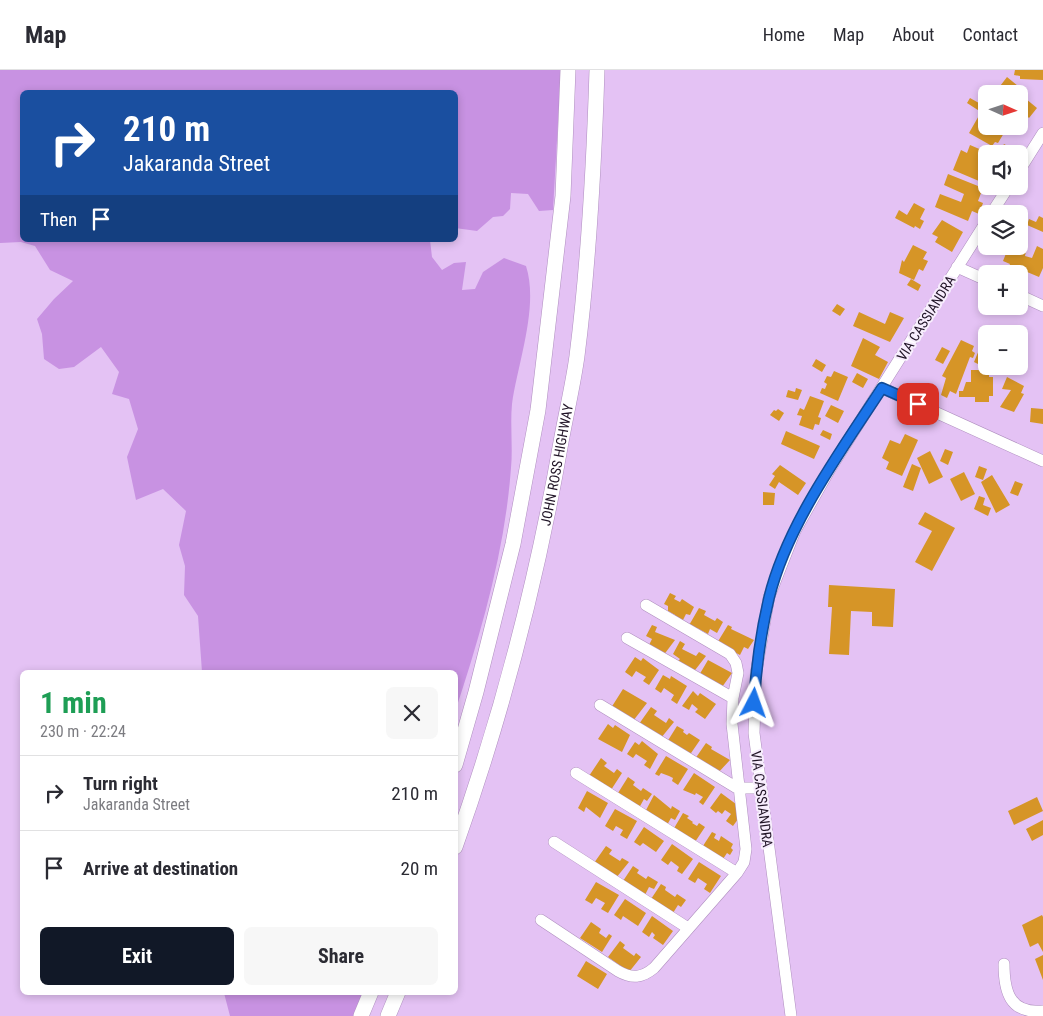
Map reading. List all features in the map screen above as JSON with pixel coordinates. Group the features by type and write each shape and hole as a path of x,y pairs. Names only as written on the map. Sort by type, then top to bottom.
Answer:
{"main road":[{"name":"JOHN ROSS HIGHWAY","path":"458,754 476,692 513,544 538,410 564,196 568,70"},
{"name":"JOHN ROSS HIGHWAY","path":"458,838 474,792 510,670 548,520 577,357 593,200 598,70"},
{"path":"361,1016 370,995"},
{"path":"388,1016 397,995"}],"street":[{"path":"1028,157 1043,133"},
{"name":"VIA CASSIANDRA","path":"791,1016 754,733 754,703 760,648 769,597 795,531 830,468 978,234"},
{"path":"957,267 978,276"},
{"path":"1028,299 1043,306"},
{"path":"882,388 1043,461"},
{"path":"541,920 618,971 631,976 646,974 654,968 737,873 744,862 746,849 737,788 732,724 733,698 738,673 736,663 730,654 646,605"},
{"path":"627,638 733,698"},
{"path":"600,705 737,788 760,788"},
{"path":"576,773 737,873"},
{"path":"554,842 688,928"},
{"path":"1004,964 1004,985 1015,1004 1031,1012 1043,1011"}],"shaded area":[{"path":"0,70 561,70 553,210 539,211 528,194 511,193 510,209 503,216 493,217 477,231 458,228 458,90 20,90 21,242 0,243"},
{"path":"21,242 430,242 432,257 442,270 454,263 466,262 462,290 475,289 483,272 504,258 526,266 529,282 529,316 512,404 512,452 508,499 498,561 483,622 458,703 458,670 202,670 198,616 184,595 185,566 179,545 186,511 163,489 136,500 127,457 138,429 129,399 112,394 119,372 101,347 74,367 59,369 44,359 42,334 37,319 73,281 50,270 35,246"},
{"path":"225,995 365,995 356,1016 230,1016"}],"building":[{"path":"1015,70 1043,70 1043,80 1020,79 1020,76 1014,75"},
{"path":"1007,77 1017,85 1001,85"},
{"path":"970,98 978,102 978,110 967,103"},
{"path":"1028,101 1037,108 1028,117"},
{"path":"978,117 978,135 1003,135 998,143 995,142 990,145 969,133"},
{"path":"970,145 978,148 978,181 953,170 961,150 967,153"},
{"path":"948,174 978,186 978,195 980,195 978,201 983,203 982,205 978,205 978,214 972,211 968,221 935,207 940,194 961,202 964,194 944,185"},
{"path":"914,203 925,209 920,219 924,221 920,229 915,226 914,228 895,218 899,210 907,215"},
{"path":"1039,216 1043,218 1043,232 1028,225 1029,219 1036,222"},
{"path":"942,220 963,232 952,252 935,242 938,237 932,234"},
{"path":"913,245 927,252 923,259 928,261 923,271 919,269 914,280 899,273 902,260 904,262"},
{"path":"1037,246 1043,249 1043,268 1039,277 1028,272 1028,265 1010,265 1003,261 1005,255 1025,255 1032,258"},
{"path":"911,279 921,285 918,291 907,285"},
{"path":"837,304 845,309 840,316 832,311"},
{"path":"859,312 885,324 890,312 904,318 890,342 853,326"},
{"path":"863,338 880,347 875,355 888,362 879,379 851,366"},
{"path":"961,340 974,346 972,351 975,353 973,358 970,357 956,394 950,391 947,398 941,395 946,378 942,376"},
{"path":"942,347 950,351 943,364 935,360"},
{"path":"978,352 978,364 974,362"},
{"path":"816,359 826,365 822,372 812,366"},
{"path":"971,370 978,370 978,375 993,377 993,396 989,396 989,402 975,402 975,397 959,397 959,391 963,391 966,382 971,382"},
{"path":"834,371 848,377 838,401 820,393 822,388 825,389 827,384 824,382 827,376 831,377"},
{"path":"857,373 868,379 863,388 852,382"},
{"path":"1007,377 1024,386 1021,393 1024,394 1014,412 1000,407 1011,390 1002,389"},
{"path":"796,388 802,390 798,400 786,397 788,390 795,392"},
{"path":"810,396 824,401 818,417 821,418 819,425 815,424 813,430 799,425 802,416 797,415 800,408 804,410"},
{"path":"831,405 844,411 838,423 825,416"},
{"path":"1031,408 1043,409 1043,424 1030,422"},
{"path":"778,409 784,413 779,421 770,415 774,410"},
{"path":"823,430 832,434 830,440 820,435"},
{"path":"786,431 820,446 814,459 781,444"},
{"path":"905,434 918,440 902,476 886,469 889,462 882,458 890,440 900,444"},
{"path":"945,449 953,452 948,465 940,461"},
{"path":"930,451 943,477 929,484 917,458"},
{"path":"912,464 921,468 913,491 903,487"},
{"path":"780,465 806,483 798,495 779,482 775,489 769,485 775,476 772,474"},
{"path":"979,466 987,469 983,480 975,477"},
{"path":"964,472 975,494 961,501 950,479"},
{"path":"992,475 1010,505 996,513 981,482"},
{"path":"1015,481 1023,484 1018,496 1010,493"},
{"path":"763,492 775,493 774,505 763,505"},
{"path":"979,496 985,498 983,505 991,508 988,516 974,509"},
{"path":"925,512 955,528 932,571 915,562 932,531 918,524"},
{"path":"829,585 895,589 893,627 872,626 872,612 851,611 849,655 829,654 832,607 828,607"},
{"path":"670,593 676,596 674,599 680,602 682,599 694,607 690,615 686,614 682,622 668,611 668,606 664,604"},
{"path":"699,608 706,611 704,615 715,621 717,618 723,622 717,633 710,629 708,634 697,628 695,631 688,627"},
{"path":"652,625 657,627 655,632 675,640 663,656 649,645 652,639 646,636"},
{"path":"728,625 732,627 731,629 754,640 748,649 744,647 740,655 717,643"},
{"path":"680,641 685,644 682,649 696,656 699,652 706,656 692,674 678,661 680,659 673,654"},
{"path":"635,657 641,661 643,658 659,670 649,685 643,681 646,677 636,671 632,677 625,672"},
{"path":"708,660 732,673 720,690 698,677"},
{"path":"663,675 670,679 671,676 687,686 677,704 671,700 674,695 664,688 661,693 655,689"},
{"path":"623,689 647,703 633,721 627,718 629,716 611,708"},
{"path":"693,691 698,696 700,693 716,704 705,719 695,712 698,709 692,704 689,710 682,706"},
{"path":"651,707 657,711 654,715 666,723 669,718 674,722 661,738 647,727 646,729 639,724"},
{"path":"608,724 613,728 615,725 630,735 622,752 598,739"},
{"path":"677,726 684,730 683,732 687,735 689,733 700,740 689,756 667,742"},
{"path":"642,741 658,754 650,769 644,765 647,761 636,754 633,758 627,754 635,742 639,745"},
{"path":"706,743 712,747 711,749 730,760 717,774 695,759"},
{"path":"666,756 688,769 678,785 669,776 661,773 659,776 655,774"},
{"path":"601,758 607,763 604,766 614,773 617,769 622,773 611,790 589,776"},
{"path":"694,773 715,787 703,805 699,802 703,797 683,790"},
{"path":"628,777 635,782 633,785 641,791 643,788 652,794 647,801 644,799 639,808 618,793"},
{"path":"587,791 608,803 600,818 586,807 584,812 578,808"},
{"path":"721,793 740,807 741,815 733,826 726,821 731,814 725,810 722,814 718,811 716,813 710,808"},
{"path":"654,795 671,809 672,806 680,811 675,820 671,818 667,825 645,812"},
{"path":"1037,797 1043,811 1014,825 1008,811"},
{"path":"615,809 637,821 627,839 620,835 623,830 616,826 613,831 605,826"},
{"path":"683,813 689,816 687,818 692,823 697,826 699,823 705,827 695,842 673,830"},
{"path":"1043,820 1043,835 1032,841 1026,829"},
{"path":"644,827 664,841 656,852 643,843 640,846 634,842"},
{"path":"712,832 716,834 714,838 719,841 721,836 733,844 731,848 733,850 730,855 727,853 721,862 701,849"},
{"path":"672,844 693,859 682,874 677,871 679,867 671,861 668,865 661,860"},
{"path":"606,846 612,850 609,854 620,861 622,858 629,862 616,878 594,863"},
{"path":"699,862 721,876 710,893 704,889 707,884 698,878 695,883 688,879"},
{"path":"633,866 639,870 637,873 646,879 648,876 658,882 654,889 649,887 645,895 623,881"},
{"path":"596,882 619,895 608,913 601,909 605,903 596,898 592,904 585,900"},
{"path":"661,884 666,887 665,890 675,897 677,894 686,900 681,907 678,905 673,913 651,899"},
{"path":"625,899 646,913 638,926 623,916 621,920 614,915"},
{"path":"1042,915 1043,952 1038,943 1030,947 1022,925"},
{"path":"652,916 673,931 663,945 653,938 655,935 652,932 649,937 642,932"},
{"path":"591,922 601,929 599,933 606,938 609,934 612,936 602,952 580,938"},
{"path":"620,941 625,945 623,948 634,956 636,953 641,957 629,972 608,957"},
{"path":"1043,955 1043,980 1035,959"},
{"path":"586,961 607,974 598,989 577,976"}],"route":[{"path":"754,703 756,673 769,597 778,570 795,531 830,468 882,388 918,404"}]}
